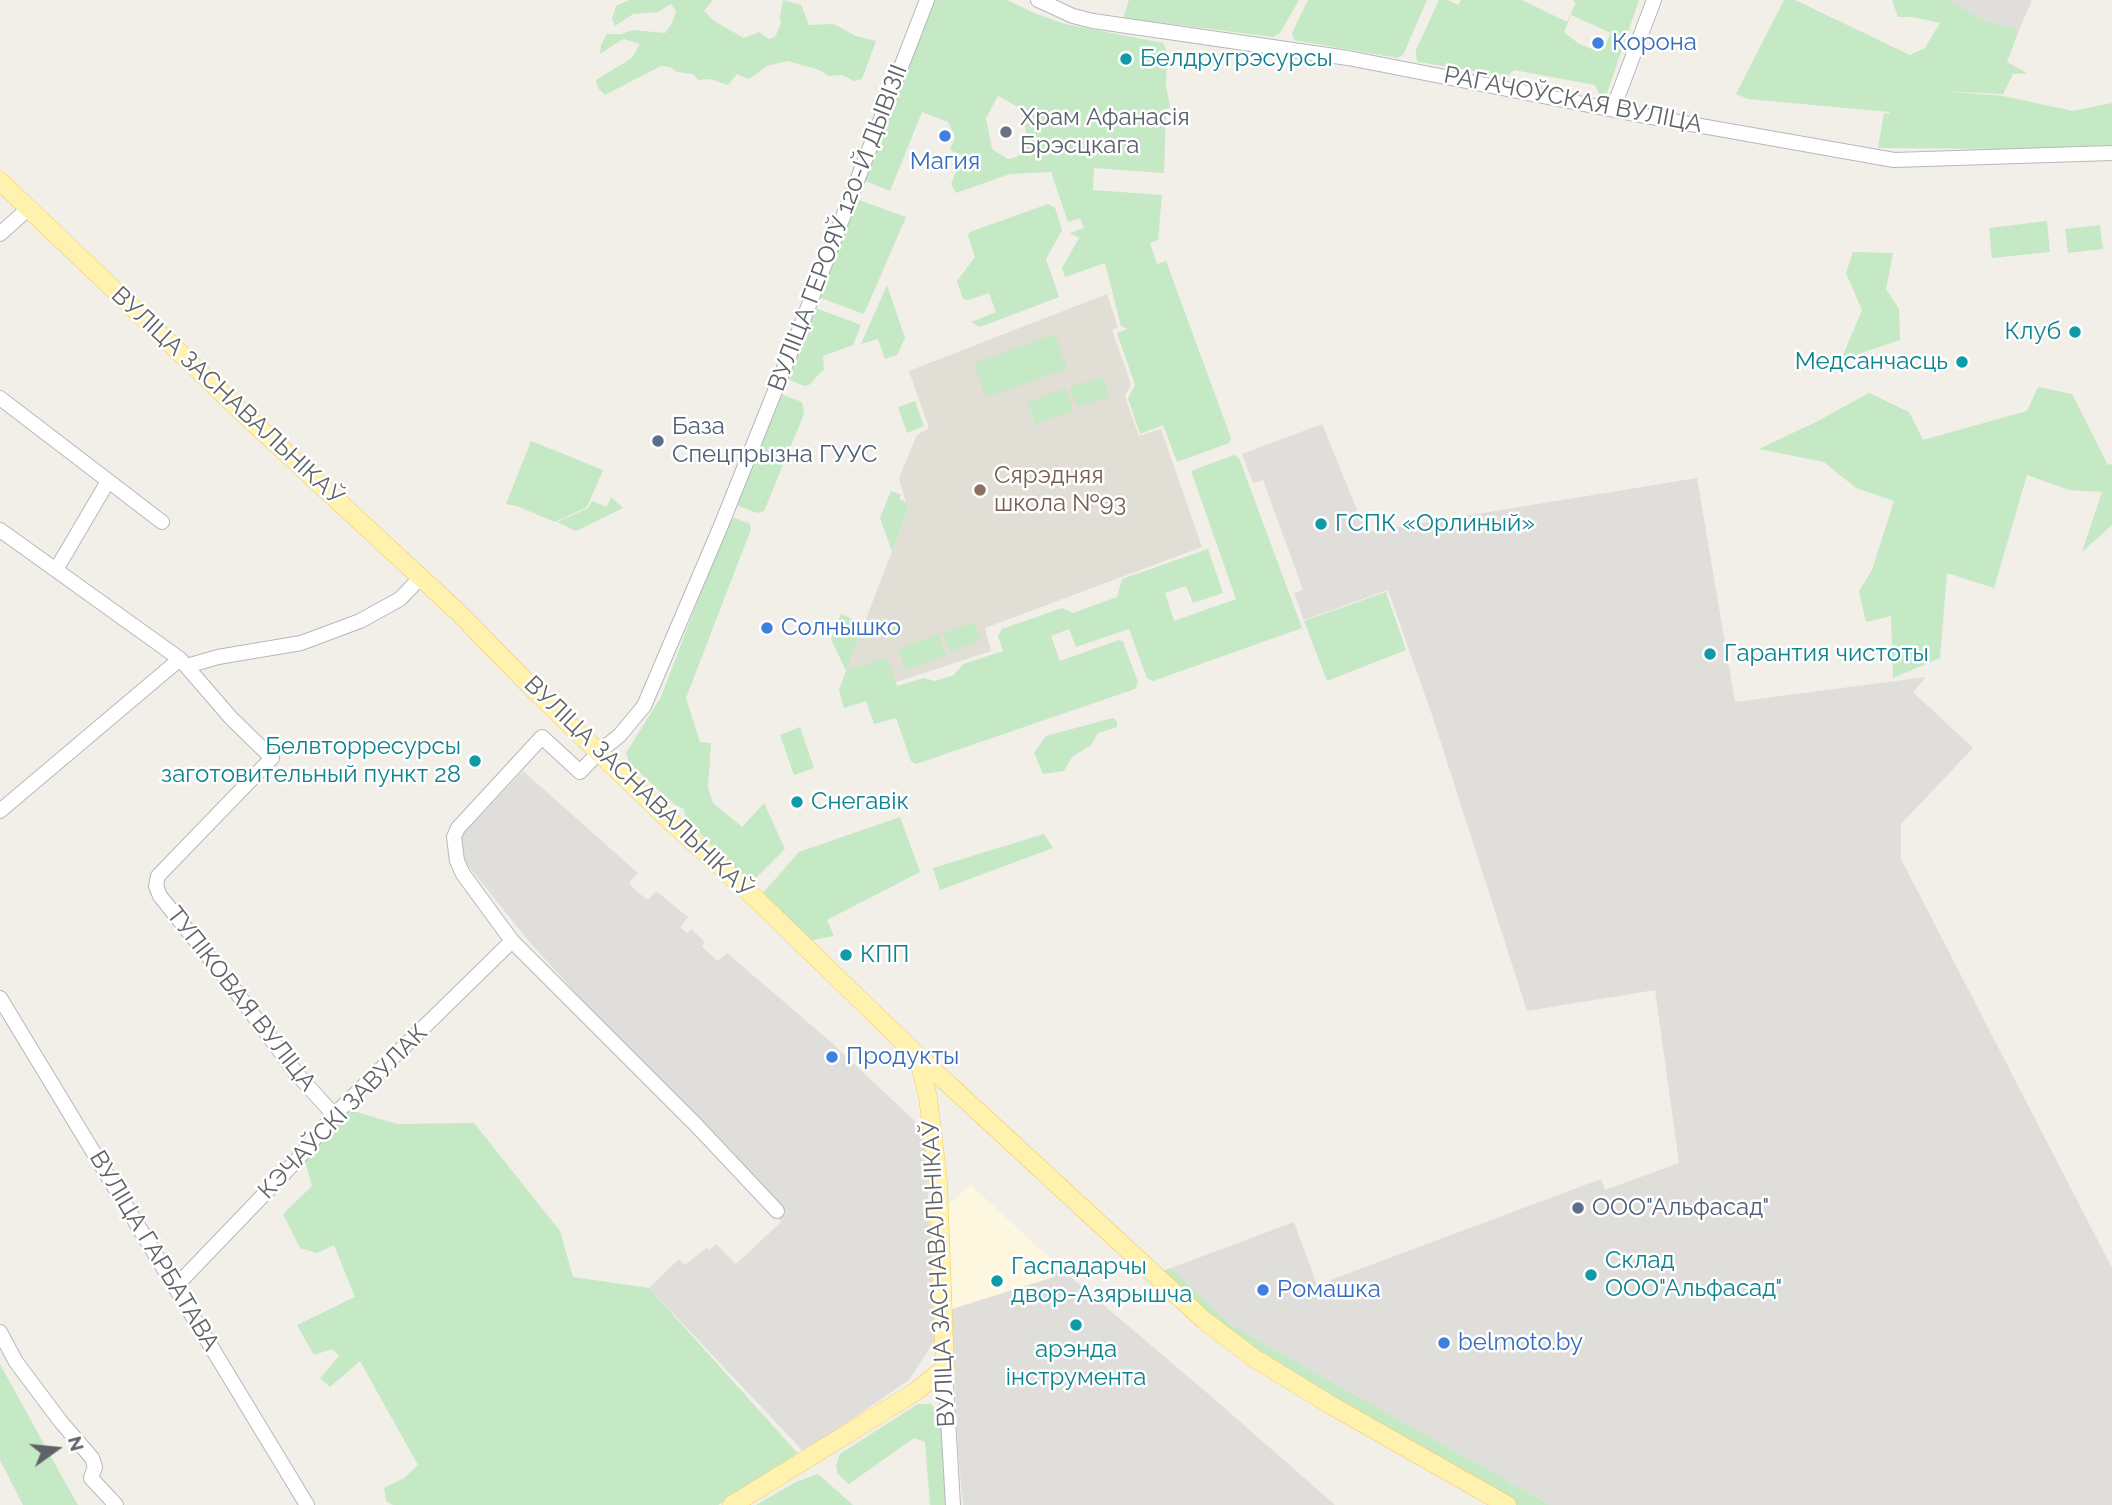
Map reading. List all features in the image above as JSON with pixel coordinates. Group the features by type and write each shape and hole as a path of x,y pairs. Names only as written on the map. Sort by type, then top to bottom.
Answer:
{"main road":[{"name":"ВУЛІЦА ЗАСНАВАЛЬНІКАЎ","path":"0,181 244,414 421,577 670,821 751,894 918,1056 928,1097 937,1171 945,1368"},
{"path":"918,1056 1205,1321 1236,1346 1329,1404 1507,1505"},
{"path":"732,1505 915,1392 945,1368"}],"street":[{"name":"ВУЛІЦА ГЕРОЯЎ 120-Й ДЫВІЗІІ","path":"542,737 580,772 620,735 651,694 795,341 927,0"},
{"name":"РАГАЧОЎСКАЯ ВУЛІЦА","path":"1038,0 1073,16 1093,21 1348,58 1894,160 2112,153"},
{"path":"1613,108 1654,0"},
{"path":"0,234 29,208"},
{"path":"0,398 107,483 162,522"},
{"path":"57,568 107,483"},
{"path":"0,530 57,568 184,662"},
{"path":"0,811 184,662 301,643 360,621 400,599 421,577"},
{"name":"ТУПІКОВАЯ ВУЛІЦА","path":"184,662 230,718 272,758 158,876 156,886 160,895 297,1074 334,1115"},
{"name":"ВУЛІЦА ЗАСНАВАЛЬНІКАЎ","path":"542,737 458,828 454,837 457,861 463,874 512,941 697,1126 777,1211"},
{"name":"КЭЧАЎСКІ ЗАВУЛАК","path":"176,1286 296,1161 334,1115 512,941"},
{"name":"ВУЛІЦА ГАРБАТАВА","path":"0,998 307,1505"},
{"path":"0,1332 16,1362 92,1458 95,1467 91,1478 117,1505"},
{"name":"ВУЛІЦА ЗАСНАВАЛЬНІКАЎ","path":"945,1368 953,1505"}],"shaded area":[{"path":"1949,0 2032,0 2019,30 1983,20"},
{"name":"Сярэдняя школа №93","path":"1107,294 1118,327 1112,330 1131,384 1125,396 1139,436 1161,429 1202,547 985,628 991,651 855,696 846,671 908,510 899,478 917,435 929,428 909,371"},
{"path":"1322,424 1366,532 1697,478 1735,702 1926,677 1913,692 1973,748 1901,824 1901,859 2112,1268 2112,1505 1550,1505 1231,1325 1171,1268 1294,1222 1317,1285 1601,1179 1605,1190 1679,1163 1655,990 1527,1011 1432,715 1388,590 1304,620 1294,593 1303,590 1263,480 1253,483 1242,454"},
{"path":"523,771 638,873 629,883 637,892 648,900 656,891 688,917 680,927 687,933 691,929 705,942 702,947 718,961 727,953 832,1043 920,1126 926,1152 935,1340 909,1380 804,1452 649,1288 679,1259 685,1265 706,1248 709,1250 716,1244 736,1264 781,1222 779,1219 786,1211 650,1076 527,939 462,858 461,836"},
{"path":"971,1185 1059,1267 1051,1278 952,1309 947,1206"},
{"path":"1059,1267 1335,1505 963,1505 952,1309 1051,1278"}],"green space":[{"path":"629,0 713,0 704,11 714,21 744,38 759,32 769,39 775,37 781,24 783,0 801,5 809,25 834,24 856,36 876,41 862,79 854,81 842,75 829,76 817,69 787,61 767,66 749,79 737,74 728,85 710,79 698,80 693,74 661,66 605,95 598,88 596,80 632,58 640,44 623,39 600,54 607,34 622,34 632,30 665,33 676,11 671,4 658,12 633,14 615,26 612,19 616,6"},
{"path":"935,0 1007,0 1065,24 1163,43 1167,51 1166,85 1170,107 1166,110 1164,173 1094,168 1093,190 1162,195 1158,240 1150,243 1157,264 1166,261 1231,438 1229,443 1177,462 1163,425 1140,434 1128,398 1135,385 1117,333 1128,329 1121,326 1105,263 1065,277 1062,268 1079,238 1070,233 1084,228 1080,218 1068,222 1051,172 1010,174 956,193 951,184 962,155 950,150 955,136 948,122 922,112 890,191 858,178","holes":["998,96 1020,108 1029,144 1017,157 1008,159 992,149 986,118"]},
{"path":"1129,0 1299,0 1280,33 1273,37 1156,22 1154,25 1125,19"},
{"path":"1308,0 1427,0 1403,55 1397,58 1294,40 1292,33"},
{"path":"1439,0 1458,5 1461,0 1522,0 1567,22 1576,3 1572,0 1639,0 1607,93 1601,98 1595,85 1514,70 1508,76 1418,62 1416,50","holes":["1571,15 1611,33 1603,49 1592,49 1579,44 1564,32"]},
{"path":"1784,0 1795,0 1910,55 1925,48 1940,23 1913,17 1898,17 1892,0 1949,0 1983,20 2019,30 2007,62 2027,73 2013,74 2003,94 1943,91 2003,96 2073,111 2112,103 2112,145 2014,149 1878,148 1884,113 1889,112 1748,99 1736,94"},
{"path":"856,199 906,217 864,314 818,297"},
{"path":"1048,204 1055,208 1062,230 1046,259 1059,297 980,327 971,322 996,312 989,293 969,300 963,299 957,281 975,257 968,236 970,232"},
{"path":"2047,221 2050,252 1992,258 1989,228"},
{"path":"2100,225 2103,249 2068,253 2065,229"},
{"path":"1853,252 1893,253 1886,289 1899,309 1900,340 1841,360 1862,310 1846,273"},
{"path":"887,285 905,338 897,355 885,359 878,339 861,344"},
{"path":"813,307 861,325 853,345 823,356 824,369 809,385 804,386 788,379"},
{"path":"1055,334 1067,369 986,397 974,363"},
{"path":"1103,377 1109,397 1077,407 1070,387"},
{"path":"2038,387 2072,394 2108,465 2112,464 2112,525 2082,552 2102,492 2069,490 2027,475 1994,588 1947,573 1940,658 1893,678 1891,616 1866,622 1859,591 1872,570 1894,501 1856,488 1824,462 1759,449 1869,393 1909,412 1923,440 2027,411"},
{"path":"1066,388 1073,411 1035,424 1028,402"},
{"path":"783,395 802,402 804,414 764,511 757,513 739,506 736,499 776,397"},
{"path":"915,401 924,426 907,433 898,407"},
{"path":"531,441 603,470 587,507 555,522 506,504"},
{"path":"1234,455 1239,458 1302,628 1153,681 1147,678 1129,629 1076,647 1069,629 1051,636 1060,661 1119,640 1123,642 1138,682 1135,689 916,764 911,761 896,718 874,724 866,701 844,708 839,690 846,671 887,657 897,686 924,678 935,681 954,675 963,664 1003,651 998,636 1002,629 1062,608 1073,613 1117,597 1122,579 1208,549 1223,593 1193,603 1186,586 1165,593 1174,621 1236,599 1191,471"},
{"path":"891,491 901,495 899,499 906,502 908,510 892,551 880,518"},
{"path":"611,497 623,508 576,531 557,522 588,508 592,501 607,507"},
{"path":"735,518 750,524 751,529 686,698 700,742 711,743 708,788 713,803 742,827 764,803 785,849 751,883 701,834 685,815 684,809 674,804 630,764 626,753 661,697 728,521"},
{"path":"1386,592 1406,650 1327,681 1304,621"},
{"path":"841,614 864,624 846,671 831,639"},
{"path":"974,622 981,640 950,652 943,633"},
{"path":"938,634 946,655 906,670 898,649"},
{"path":"1113,718 1117,721 1117,727 1098,733 1091,745 1072,757 1064,771 1043,774 1034,753 1046,736"},
{"path":"800,727 814,768 794,775 780,735"},
{"path":"900,817 920,872 827,920 834,936 807,941 764,898 763,893 799,852"},
{"path":"1044,834 1053,848 940,890 933,868"},
{"path":"350,1110 397,1124 474,1123 560,1231 573,1277 649,1288 800,1456 718,1505 393,1505 386,1501 384,1488 404,1478 418,1465 360,1361 330,1387 320,1378 339,1356 332,1349 314,1355 297,1325 355,1297 334,1245 317,1253 300,1248 283,1214 312,1186 304,1158"},
{"path":"1171,1268 1231,1325 1550,1505 1507,1505 1329,1404 1156,1273"},
{"path":"0,1364 78,1505 23,1505 0,1460"},
{"path":"918,1404 931,1404 940,1414 946,1505 930,1505 925,1442 914,1438 849,1484 838,1474 836,1466 840,1454"},
{"path":"818,1474 853,1505 756,1505 796,1482"}],"place":[{"name":"Корона","path":"1598,43"},
{"name":"Белдругрэсурсы","path":"1126,59"},
{"name":"Храм Афанасія Брэсцкага","path":"1006,132"},
{"name":"Магия","path":"945,136"},
{"name":"Клуб","path":"2075,332"},
{"name":"Медсанчасць","path":"1962,362"},
{"name":"База Спецпрызна ГУУС","path":"658,441"},
{"name":"Сярэдняя школа №93","path":"980,490"},
{"name":"ГСПК «Орлиный»","path":"1321,524"},
{"name":"Солнышко","path":"767,628"},
{"name":"Гарантия чистоты","path":"1710,654"},
{"name":"Белвторресурсы заготовительный пункт 28","path":"475,761"},
{"name":"Снегавік","path":"797,802"},
{"name":"КПП","path":"846,955"},
{"name":"Продукты","path":"832,1057"},
{"name":"ООО\"Альфасад\"","path":"1578,1208"},
{"name":"Склад ООО\"Альфасад\"","path":"1591,1275"},
{"name":"Гаспадарчы двор-Азярышча","path":"997,1281"},
{"name":"Ромашка","path":"1263,1290"},
{"name":"арэнда інструмента","path":"1076,1325"},
{"name":"belmoto.by","path":"1444,1343"}]}
